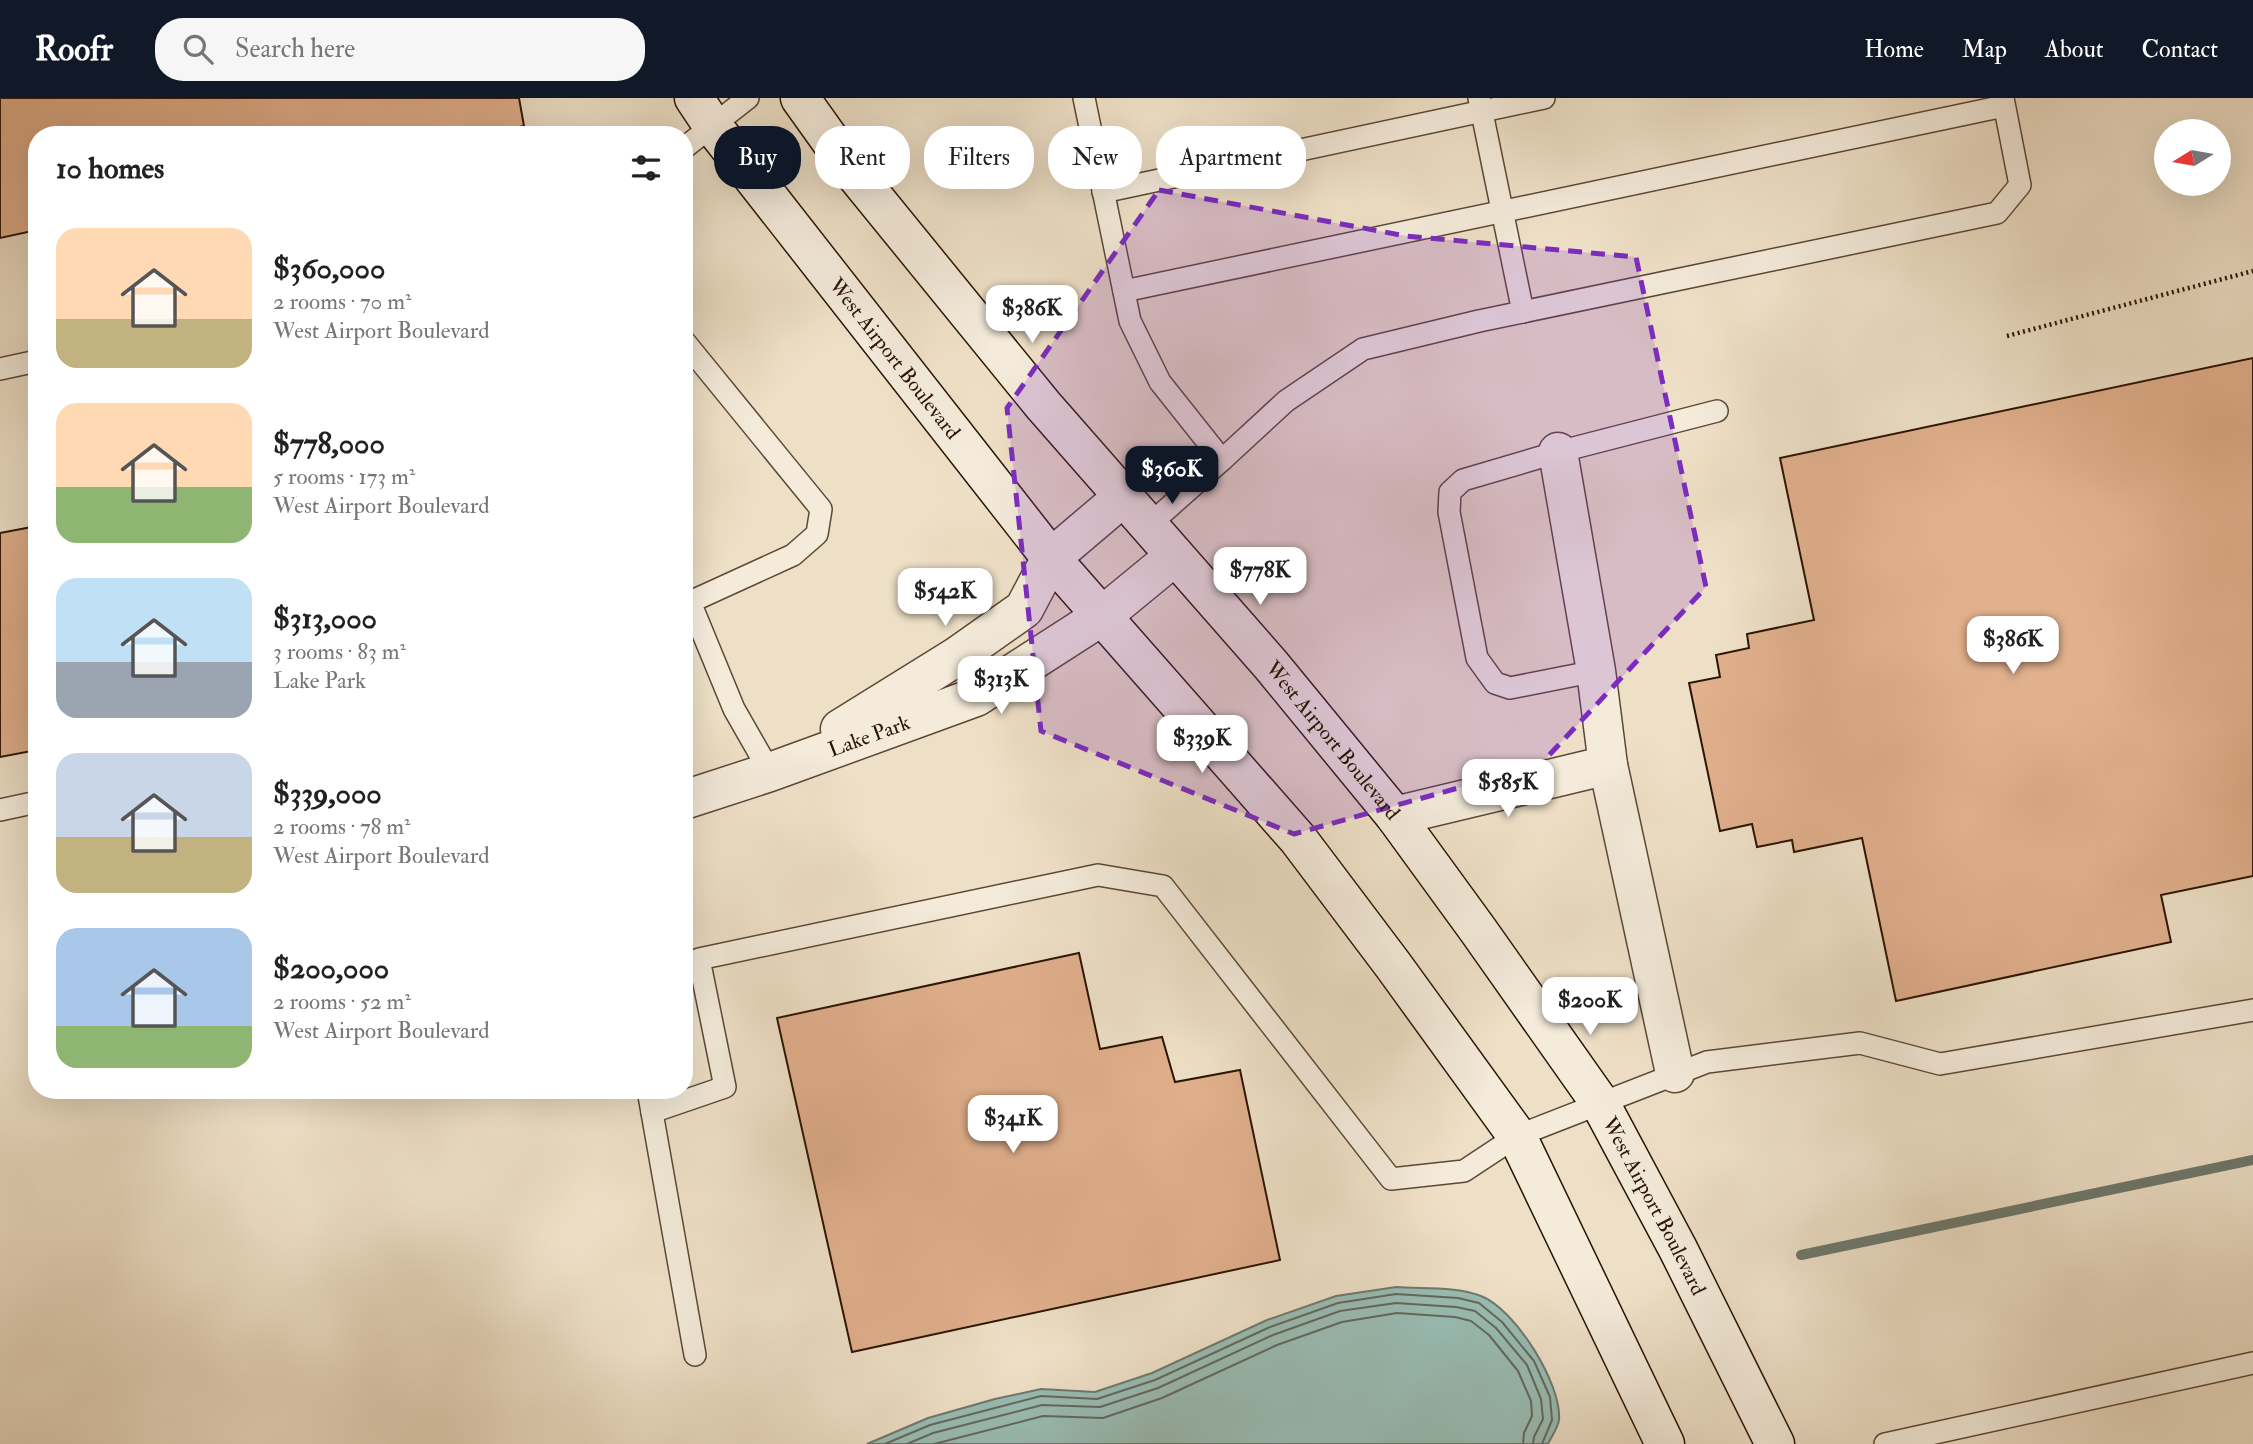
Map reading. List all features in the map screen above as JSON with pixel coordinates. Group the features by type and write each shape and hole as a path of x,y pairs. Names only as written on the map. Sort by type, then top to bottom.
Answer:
{"main road":[{"name":"West Airport Boulevard","path":"800,98 850,168 1043,405 1271,664 1395,816 1600,1103 1678,1249 1775,1444"},
{"name":"West Airport Boulevard","path":"697,124 1051,558 1298,839 1394,965 1517,1136 1665,1444"},
{"path":"1558,452 1596,671 1608,765 1675,1073"},
{"name":"Lake Park","path":"770,772 956,657 1024,609 1051,558 1123,496"},
{"name":"Lake Park","path":"693,797 770,772 976,696 1102,615 1175,556"},
{"path":"1395,816 1608,765"}],"lane":[{"path":"697,124 748,98"},
{"path":"1084,98 1130,321 1160,382 1222,460"},
{"path":"1103,192 1480,105 1544,98"},
{"path":"1124,291 2003,102 2020,185 1997,213 1522,312 1363,349 1286,401 1149,525"},
{"path":"1480,105 1522,312"},
{"path":"693,352 821,509 817,534 793,555 693,600"},
{"path":"0,369 28,363"},
{"path":"1596,671 1510,688 1495,683 1477,658 1449,512 1450,492 1463,480 1558,452 1717,411"},
{"path":"693,617 734,709 770,772"},
{"path":"0,810 28,804"},
{"path":"693,1098 725,1087 699,959 1098,875 1163,886 1391,1180 1464,1171 1517,1136 1707,1062 1860,1043 1941,1064 2253,1010"},
{"path":"650,1099 695,1355"},
{"path":"652,1112 690,1099"},
{"path":"1885,1444 1911,1441 2253,1363"}],"path":[{"path":"2007,336 2253,271"}],"highlighted area":[{"path":"1159,190 1406,236 1636,257 1706,587 1540,765 1294,834 1041,731 1007,408"}],"water":[{"path":"1396,1287 1450,1289 1471,1293 1494,1304 1508,1316 1534,1349 1553,1387 1559,1420 1548,1444 867,1444 928,1418 995,1399 1041,1389 1095,1392 1152,1373 1267,1320 1336,1296"}],"building":[{"path":"0,98 519,98 524,126 28,126 28,232 0,238"},
{"path":"2253,358 2253,876 2161,895 2171,942 1896,1001 1862,838 1794,852 1792,840 1757,847 1752,824 1720,831 1689,683 1720,677 1716,655 1749,648 1747,634 1814,620 1780,458"},
{"path":"28,528 28,752 0,757 0,533"},
{"path":"1079,953 1100,1049 1162,1037 1175,1082 1240,1070 1280,1260 852,1352 777,1018"}],"waterway":[{"path":"1801,1255 2253,1160"}]}
